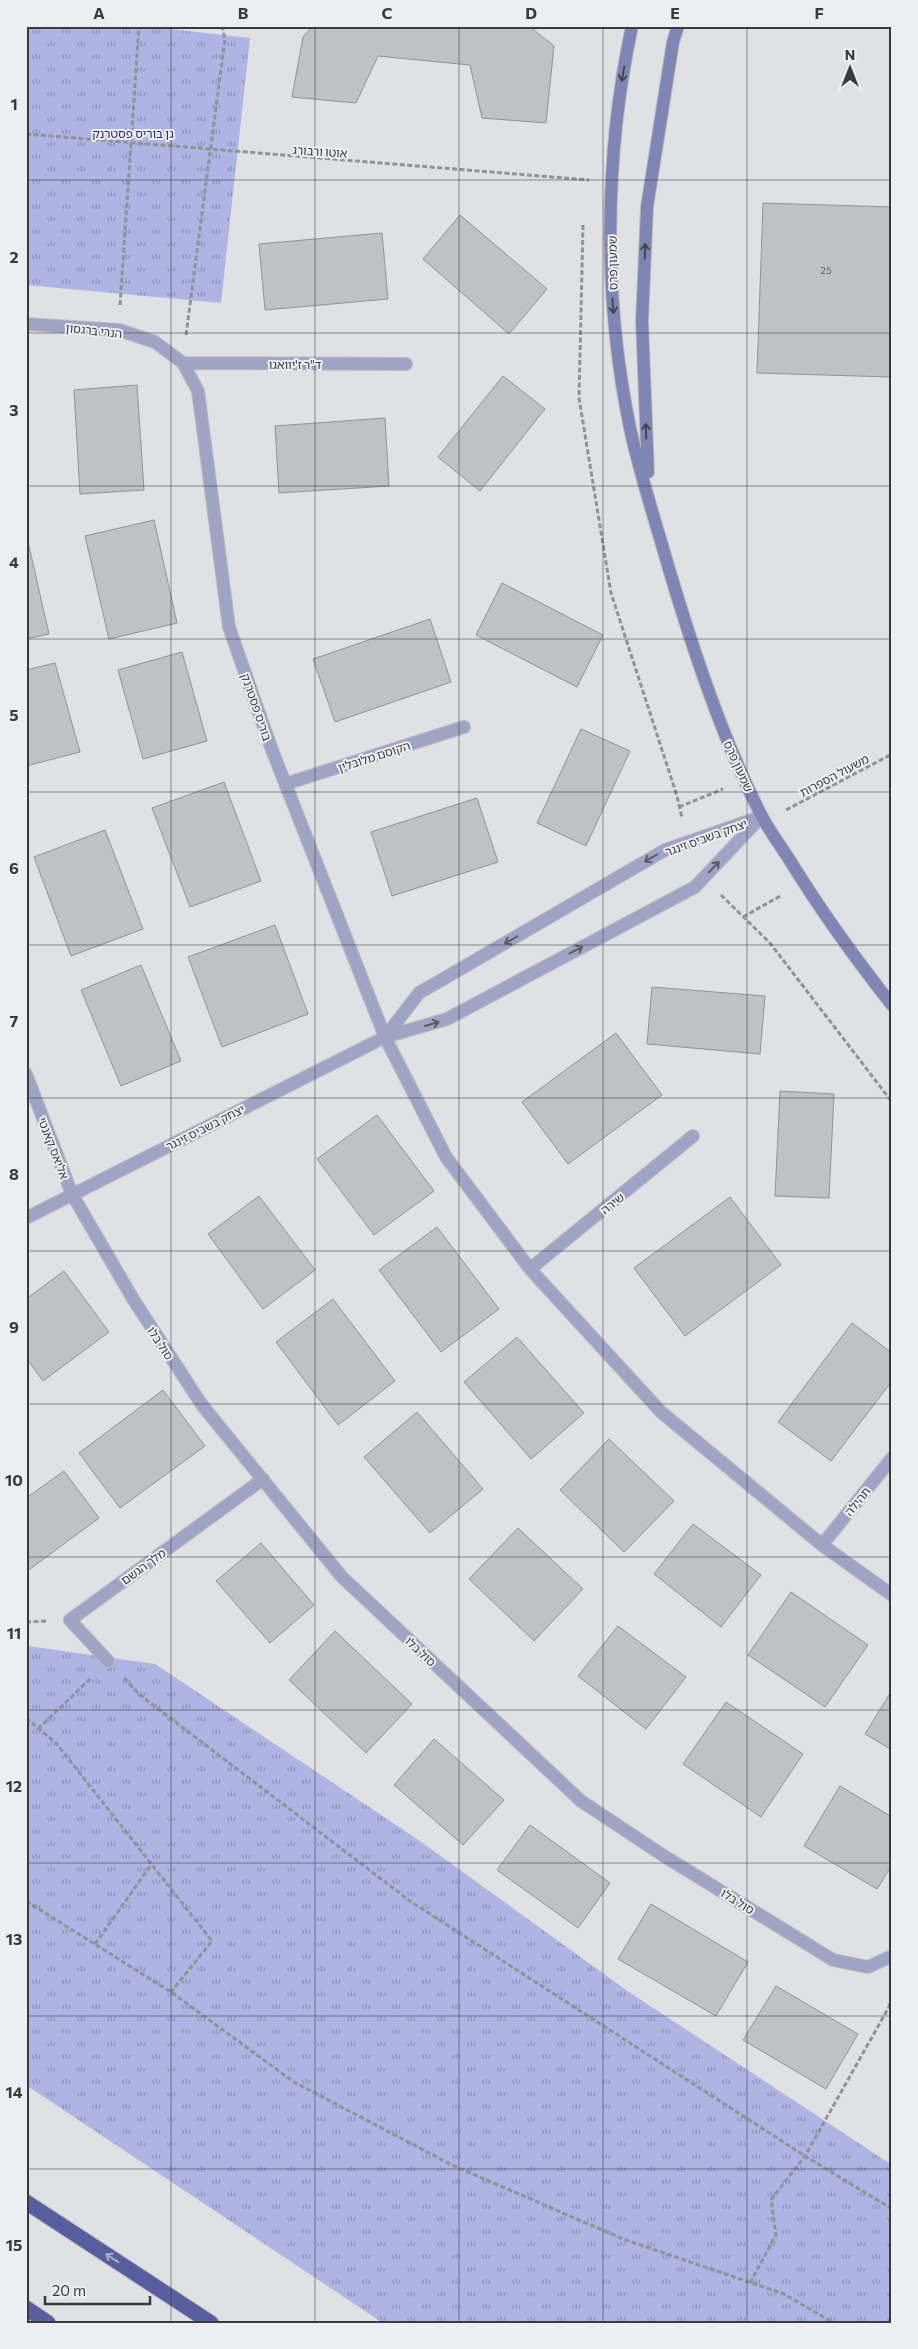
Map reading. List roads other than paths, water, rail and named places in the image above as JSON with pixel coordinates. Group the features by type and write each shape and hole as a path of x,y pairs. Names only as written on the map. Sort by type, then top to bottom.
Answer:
{"highway":[{"path":"26,2202 211,2323"},
{"path":"26,2308 48,2323"}],"street":[{"name":"שמעון פרס","path":"632,26 620,95 613,182 611,239 613,303 619,361 631,429 648,497 708,692 762,816 836,933 892,1005"},
{"name":"שמעון פרס","path":"648,497 642,321 646,207 673,42 678,26"},
{"name":"הנרי ברגסון","path":"26,324 119,330 155,342 183,363"},
{"name":"ד\"ר ז'יוואגו","path":"183,363 406,364"},
{"name":"בוריס פסטרנק","path":"183,363 198,391 230,627 285,784 385,1037"},
{"name":"הקוסם מלובלין","path":"285,784 464,727"},
{"name":"יצחק בשביס זינגר","path":"385,1037 419,993 665,850 762,816"},
{"name":"יצחק בשביס זינגר","path":"26,1218 385,1037 448,1019 695,887 762,816"},
{"path":"385,1037 446,1157 530,1269 662,1412 822,1544 892,1595"},
{"name":"אליאס קאנטי","path":"26,1074 72,1194"},
{"name":"שירה","path":"530,1269 693,1136"},
{"name":"סול בלו","path":"72,1194 133,1299 202,1405 342,1577 580,1801 664,1856 833,1960 868,1967 892,1956"},
{"name":"תהילה","path":"822,1544 892,1458"},
{"name":"מלך הגשם","path":"108,1661 70,1620 263,1479"}],"park label":[{"name":"גן בוריס פסטרנק","path":"133,133"}]}
